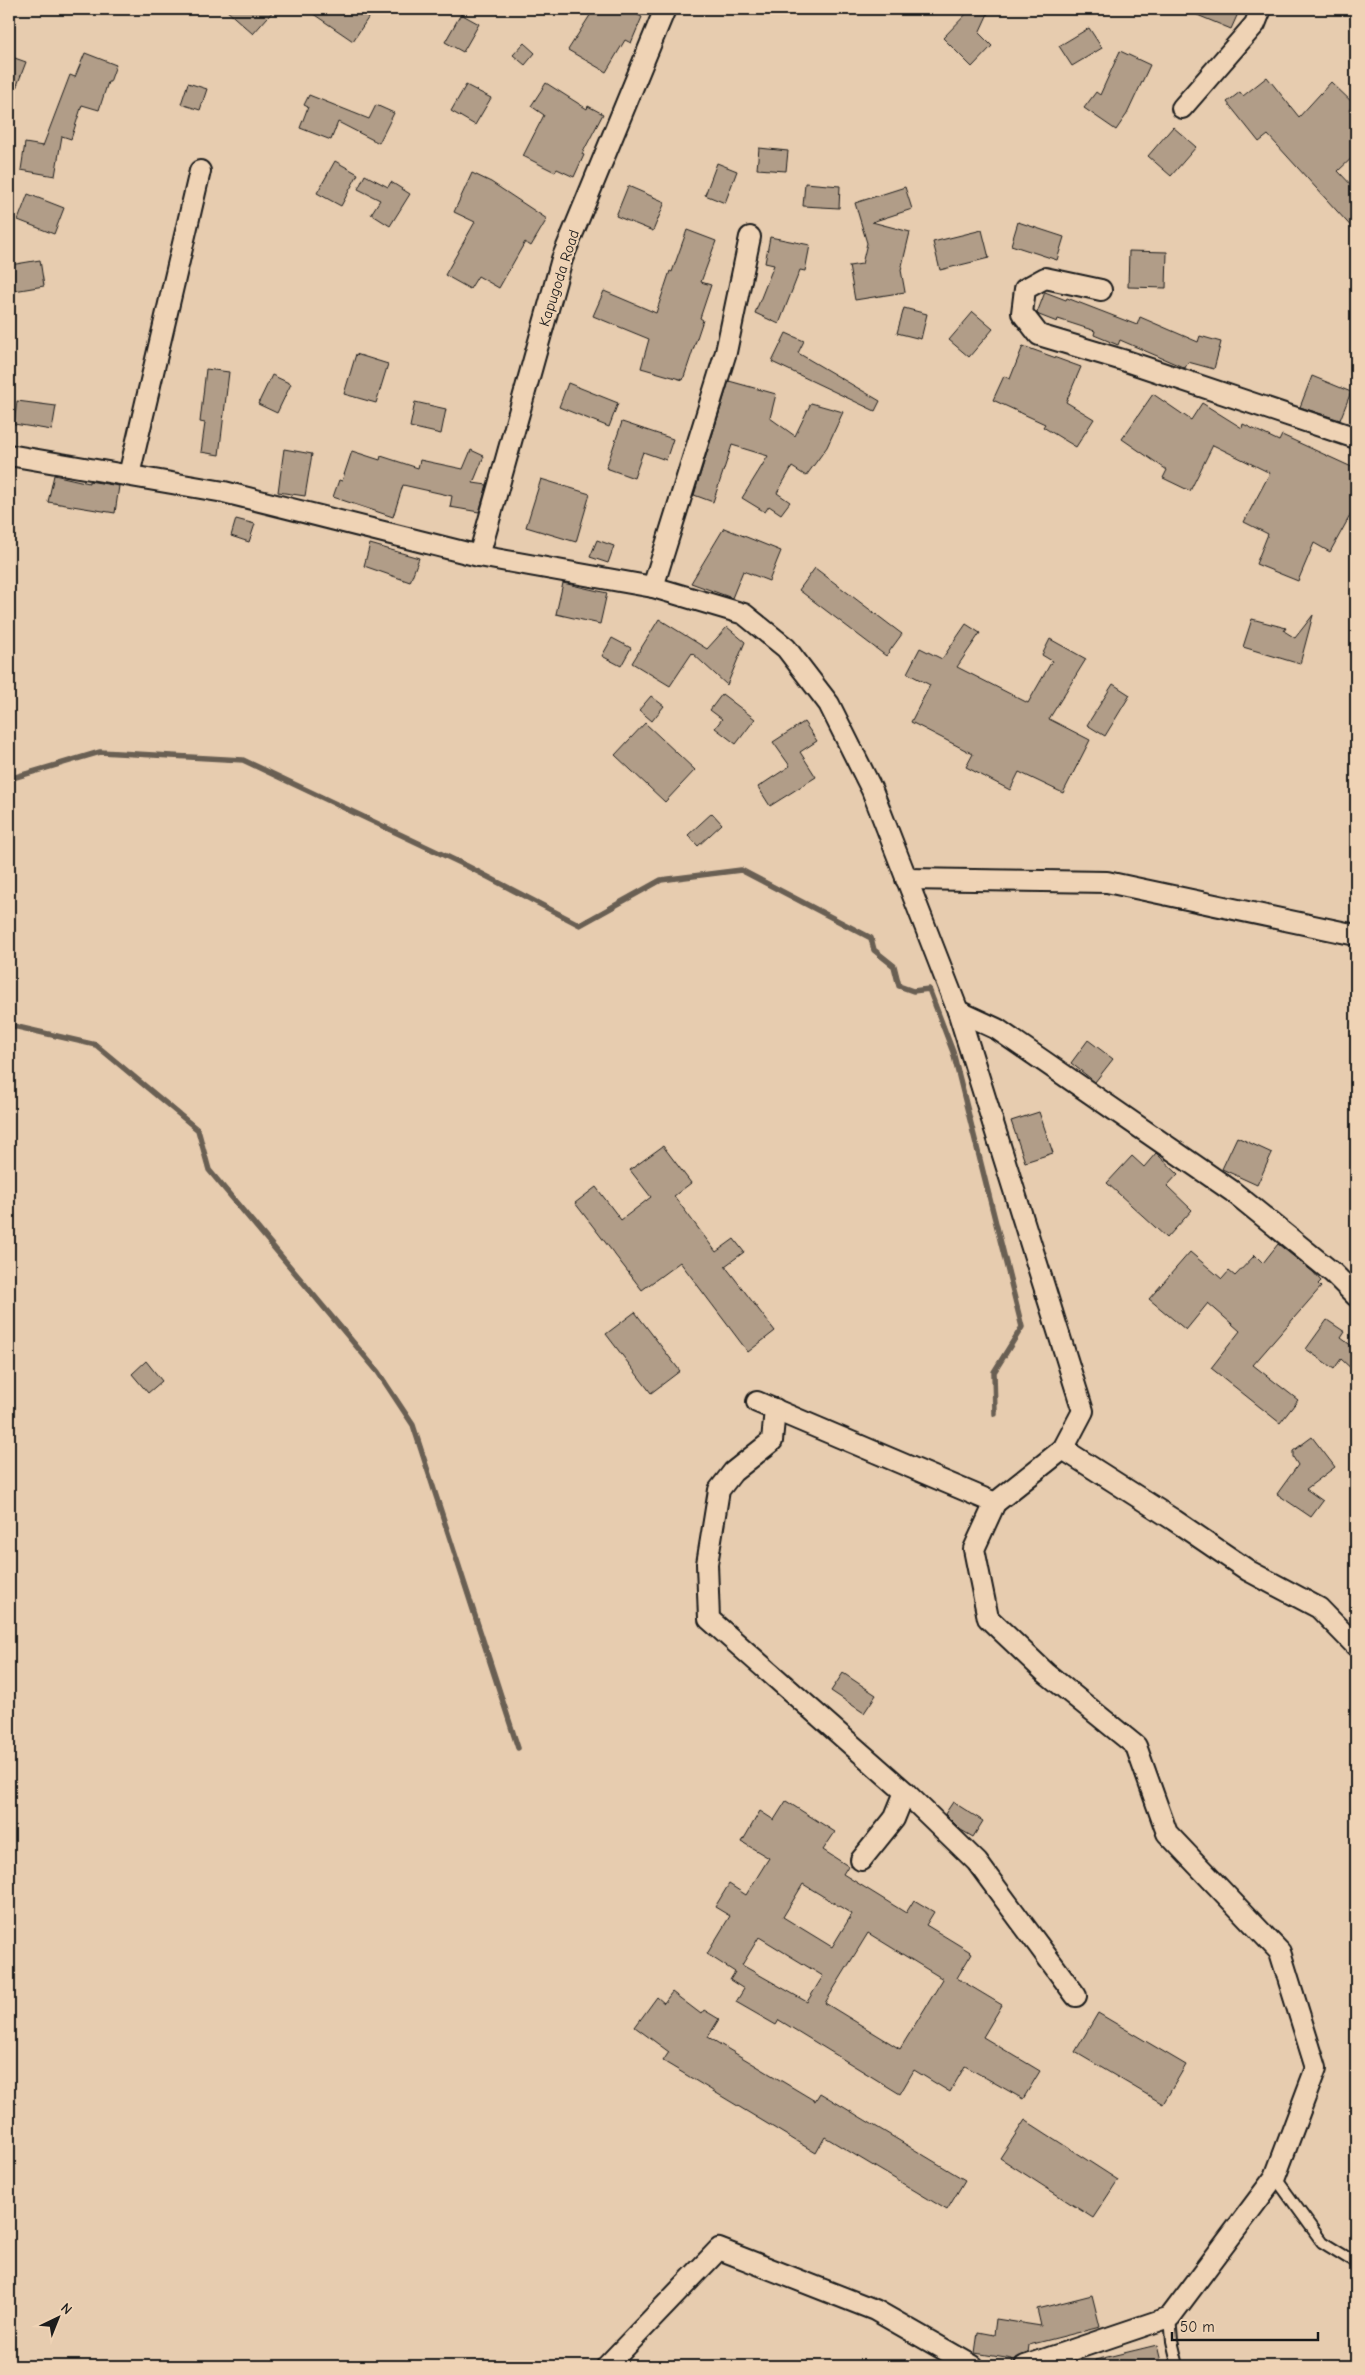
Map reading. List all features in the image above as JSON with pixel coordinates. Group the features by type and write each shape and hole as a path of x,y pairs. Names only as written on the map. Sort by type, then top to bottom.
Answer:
{"street":[{"name":"Kapugoda Road","path":"479,556 562,258 665,9"},
{"path":"1182,108 1255,24 1261,9"},
{"path":"129,475 200,171"},
{"path":"653,587 726,352 750,237"},
{"path":"1101,290 1046,278 1025,289 1022,313 1038,335 1126,361 1356,438"},
{"path":"9,455 224,492 479,556 653,587 744,614 786,648 829,704 872,790 958,1011 1083,1411 1063,1449 995,1503 974,1549 988,1618 1046,1673 1136,1746 1167,1833 1280,1952 1316,2068 1274,2177 1170,2317 1071,2350 1044,2364 1025,2366"},
{"path":"906,879 1107,882 1356,935"},
{"path":"958,1011 997,1029 1232,1191 1333,1273 1356,1296"},
{"path":"995,1503 766,1406 772,1442 733,1472 719,1490 706,1564 709,1619 905,1792 977,1862 1076,1996"},
{"path":"1063,1449 1249,1571 1319,1608 1356,1646"},
{"path":"861,1860 894,1819 905,1792"},
{"path":"607,2366 719,2249 874,2310 972,2366"}],"lane":[{"path":"1274,2177 1322,2242 1356,2263"},
{"path":"1170,2317 1172,2341 1178,2366"}],"building":[{"path":"225,9 275,9 253,34"},
{"path":"306,9 374,9 353,41"},
{"path":"594,9 625,9 642,17 631,43 625,40 606,72 568,50"},
{"path":"971,9 990,9 979,33 992,46 972,67 943,38"},
{"path":"1183,9 1240,9 1231,29"},
{"path":"461,14 479,24 463,52 445,42"},
{"path":"1089,28 1102,48 1072,66 1059,46"},
{"path":"524,43 535,53 525,65 513,55"},
{"path":"1120,51 1150,65 1127,114 1116,130 1084,108 1096,92 1100,95"},
{"path":"85,53 116,65 99,110 82,105 71,139 62,136 55,176 21,170 25,143 43,146 70,75 75,77"},
{"path":"9,56 26,62 10,104 9,104"},
{"path":"1267,77 1299,117 1331,82 1354,104 1349,110 1356,119 1356,154 1338,171 1356,190 1356,232 1268,135 1259,142 1227,102 1240,92 1243,96"},
{"path":"188,83 207,89 200,110 181,104"},
{"path":"546,83 587,109 588,106 603,114 582,154 584,155 574,177 557,169 555,172 523,156 544,115 531,106"},
{"path":"466,85 491,98 475,125 451,111"},
{"path":"309,95 369,119 376,105 394,113 379,143 338,122 331,140 300,128 308,107 304,105"},
{"path":"1173,127 1196,147 1171,176 1148,156"},
{"path":"759,148 788,151 786,171 757,169"},
{"path":"335,161 358,174 341,206 317,193"},
{"path":"717,163 737,171 725,203 705,195"},
{"path":"472,173 491,182 547,219 531,246 525,242 499,288 478,276 470,289 445,275 475,222 454,212"},
{"path":"365,175 388,187 391,182 410,194 390,226 371,214 380,200 358,189"},
{"path":"805,183 840,186 839,208 803,206"},
{"path":"628,186 665,202 653,231 616,216"},
{"path":"905,187 912,209 872,222 910,232 901,270 905,292 855,300 849,266 862,264 867,243 855,203"},
{"path":"28,194 64,208 54,234 18,220"},
{"path":"1018,222 1064,237 1057,260 1011,245"},
{"path":"687,230 716,241 701,282 711,285 700,318 703,320 683,380 641,368 649,339 593,316 604,291 656,313 670,271 672,272"},
{"path":"982,230 989,258 940,270 933,242"},
{"path":"770,237 810,245 805,271 800,270 779,324 755,313 774,265 765,263"},
{"path":"1129,251 1167,252 1166,288 1128,287"},
{"path":"40,260 44,286 14,291 10,265"},
{"path":"1045,292 1066,300 1067,298 1137,325 1140,317 1198,342 1200,336 1221,342 1214,369 1188,362 1185,368 1120,340 1118,345 1094,335 1095,331 1058,319 1057,322 1039,315 1037,313"},
{"path":"904,308 927,314 921,339 897,333"},
{"path":"973,312 993,329 969,357 949,340"},
{"path":"786,333 804,341 798,353 880,401 875,411 772,362"},
{"path":"1023,346 1081,367 1066,402 1094,419 1076,447 1043,427 1045,424 993,400 1004,376 1010,379"},
{"path":"356,354 388,364 376,403 344,394"},
{"path":"206,369 229,372 219,455 201,452 205,423 200,422"},
{"path":"272,375 291,384 277,413 258,404"},
{"path":"1312,376 1351,392 1340,420 1300,407"},
{"path":"729,381 776,394 770,418 795,436 811,403 843,412 827,447 806,476 792,467 777,493 790,502 781,514 769,506 765,512 742,498 768,456 732,445 713,502 694,495"},
{"path":"568,383 618,403 609,427 559,407"},
{"path":"1153,394 1191,420 1202,403 1242,428 1243,424 1279,441 1282,435 1356,469 1356,505 1330,552 1314,543 1298,581 1256,564 1268,534 1244,522 1270,473 1213,445 1190,491 1163,478 1167,470 1122,439"},
{"path":"17,401 56,406 52,430 14,424"},
{"path":"415,402 446,409 441,434 410,427"},
{"path":"622,422 673,439 666,460 643,452 634,478 606,468"},
{"path":"284,449 312,454 305,496 278,492"},
{"path":"471,450 484,456 473,483 487,485 479,512 450,507 452,496 403,485 393,517 333,497 339,480 342,481 352,451 380,460 381,456 418,468 420,460 463,469"},
{"path":"54,475 89,483 89,481 119,486 115,513 48,502"},
{"path":"541,479 590,494 576,542 526,527"},
{"path":"236,519 255,524 249,542 231,536"},
{"path":"724,528 781,551 769,581 743,571 732,598 691,583"},
{"path":"597,540 614,546 608,563 590,557"},
{"path":"370,544 419,558 410,582 364,566"},
{"path":"815,568 902,634 886,656 799,590"},
{"path":"563,583 607,593 600,624 556,614"},
{"path":"1313,615 1300,664 1243,647 1252,619 1286,628 1284,631 1295,638"},
{"path":"659,619 707,649 727,627 745,642 727,685 692,653 670,686 632,663"},
{"path":"966,624 980,633 957,667 1028,703 1052,661 1042,655 1050,639 1086,659 1049,719 1090,740 1063,793 1019,772 1010,790 966,767 973,754 911,722 930,685 907,673 920,648 942,659"},
{"path":"612,638 631,648 621,666 602,656"},
{"path":"1113,684 1130,695 1105,736 1087,725"},
{"path":"722,694 755,719 736,744 715,728 722,719 710,710"},
{"path":"651,696 664,706 652,721 639,710"},
{"path":"804,722 817,741 800,752 816,777 770,806 758,787 790,766 773,742"},
{"path":"645,723 695,770 665,802 615,755"},
{"path":"712,813 722,824 698,846 688,835"},
{"path":"1088,1040 1113,1059 1095,1082 1071,1063"},
{"path":"1039,1112 1053,1153 1025,1162 1011,1121"},
{"path":"1237,1137 1272,1153 1257,1185 1222,1169"},
{"path":"663,1146 691,1183 674,1196 716,1252 734,1239 744,1252 725,1266 775,1331 748,1352 680,1262 642,1290 575,1203 596,1187 621,1220 651,1197 630,1170"},
{"path":"1156,1153 1178,1174 1167,1186 1192,1210 1167,1238 1107,1183 1132,1156 1144,1167"},
{"path":"1278,1244 1313,1272 1321,1281 1318,1284 1321,1287 1253,1365 1298,1400 1280,1423 1211,1368 1240,1331 1208,1303 1186,1330 1149,1299 1190,1252 1222,1279 1229,1271 1235,1276 1255,1255 1263,1263"},
{"path":"635,1312 680,1371 651,1393 606,1334"},
{"path":"1327,1320 1345,1332 1341,1338 1356,1349 1356,1373 1341,1359 1334,1369 1306,1349"},
{"path":"146,1361 162,1381 148,1393 132,1374"},
{"path":"1312,1437 1335,1467 1306,1489 1323,1501 1311,1517 1277,1494 1298,1465 1293,1457 1293,1451"},
{"path":"843,1673 876,1695 864,1713 831,1691"},
{"path":"786,1801 835,1832 823,1850 848,1866 843,1874 906,1913 914,1900 934,1912 926,1925 972,1953 957,1978 1002,2005 983,2037 1040,2071 1023,2099 965,2066 950,2092 914,2070 900,2094 779,2020 776,2025 736,2002 744,1989 730,1980 735,1972 707,1954 730,1916 715,1907 729,1884 746,1895 769,1858 742,1842 760,1811 774,1820","holes":["803,1884 852,1914 832,1947 783,1917","868,1933 943,1979 900,2049 825,2003","759,1937 823,1976 807,2002 742,1965"]},
{"path":"953,1802 983,1821 973,1837 961,1830 945,1814"},
{"path":"672,1992 701,2014 704,2010 719,2019 708,2037 815,2101 820,2093 965,2180 947,2210 825,2137 816,2153 663,2061 669,2052 635,2027 657,1997 664,2003"},
{"path":"1098,2013 1186,2065 1163,2104 1075,2052"},
{"path":"1025,2120 1118,2180 1093,2218 1000,2158"},
{"path":"1092,2295 1100,2327 1029,2345 1028,2353 1016,2358 1013,2366 1012,2359 975,2353 978,2332 994,2335 996,2319 1041,2326 1037,2309"},
{"path":"1157,2345 1162,2366 1095,2366 1095,2360"}],"waterway":[{"path":"9,779 100,752 243,760 467,866 580,925 661,880 741,870 871,938 874,950 894,966 899,986 913,991 929,989 953,1052 1022,1327 994,1372 995,1414"},
{"path":"9,1025 96,1045 198,1130 209,1170 378,1372 413,1425 518,1748"}]}
